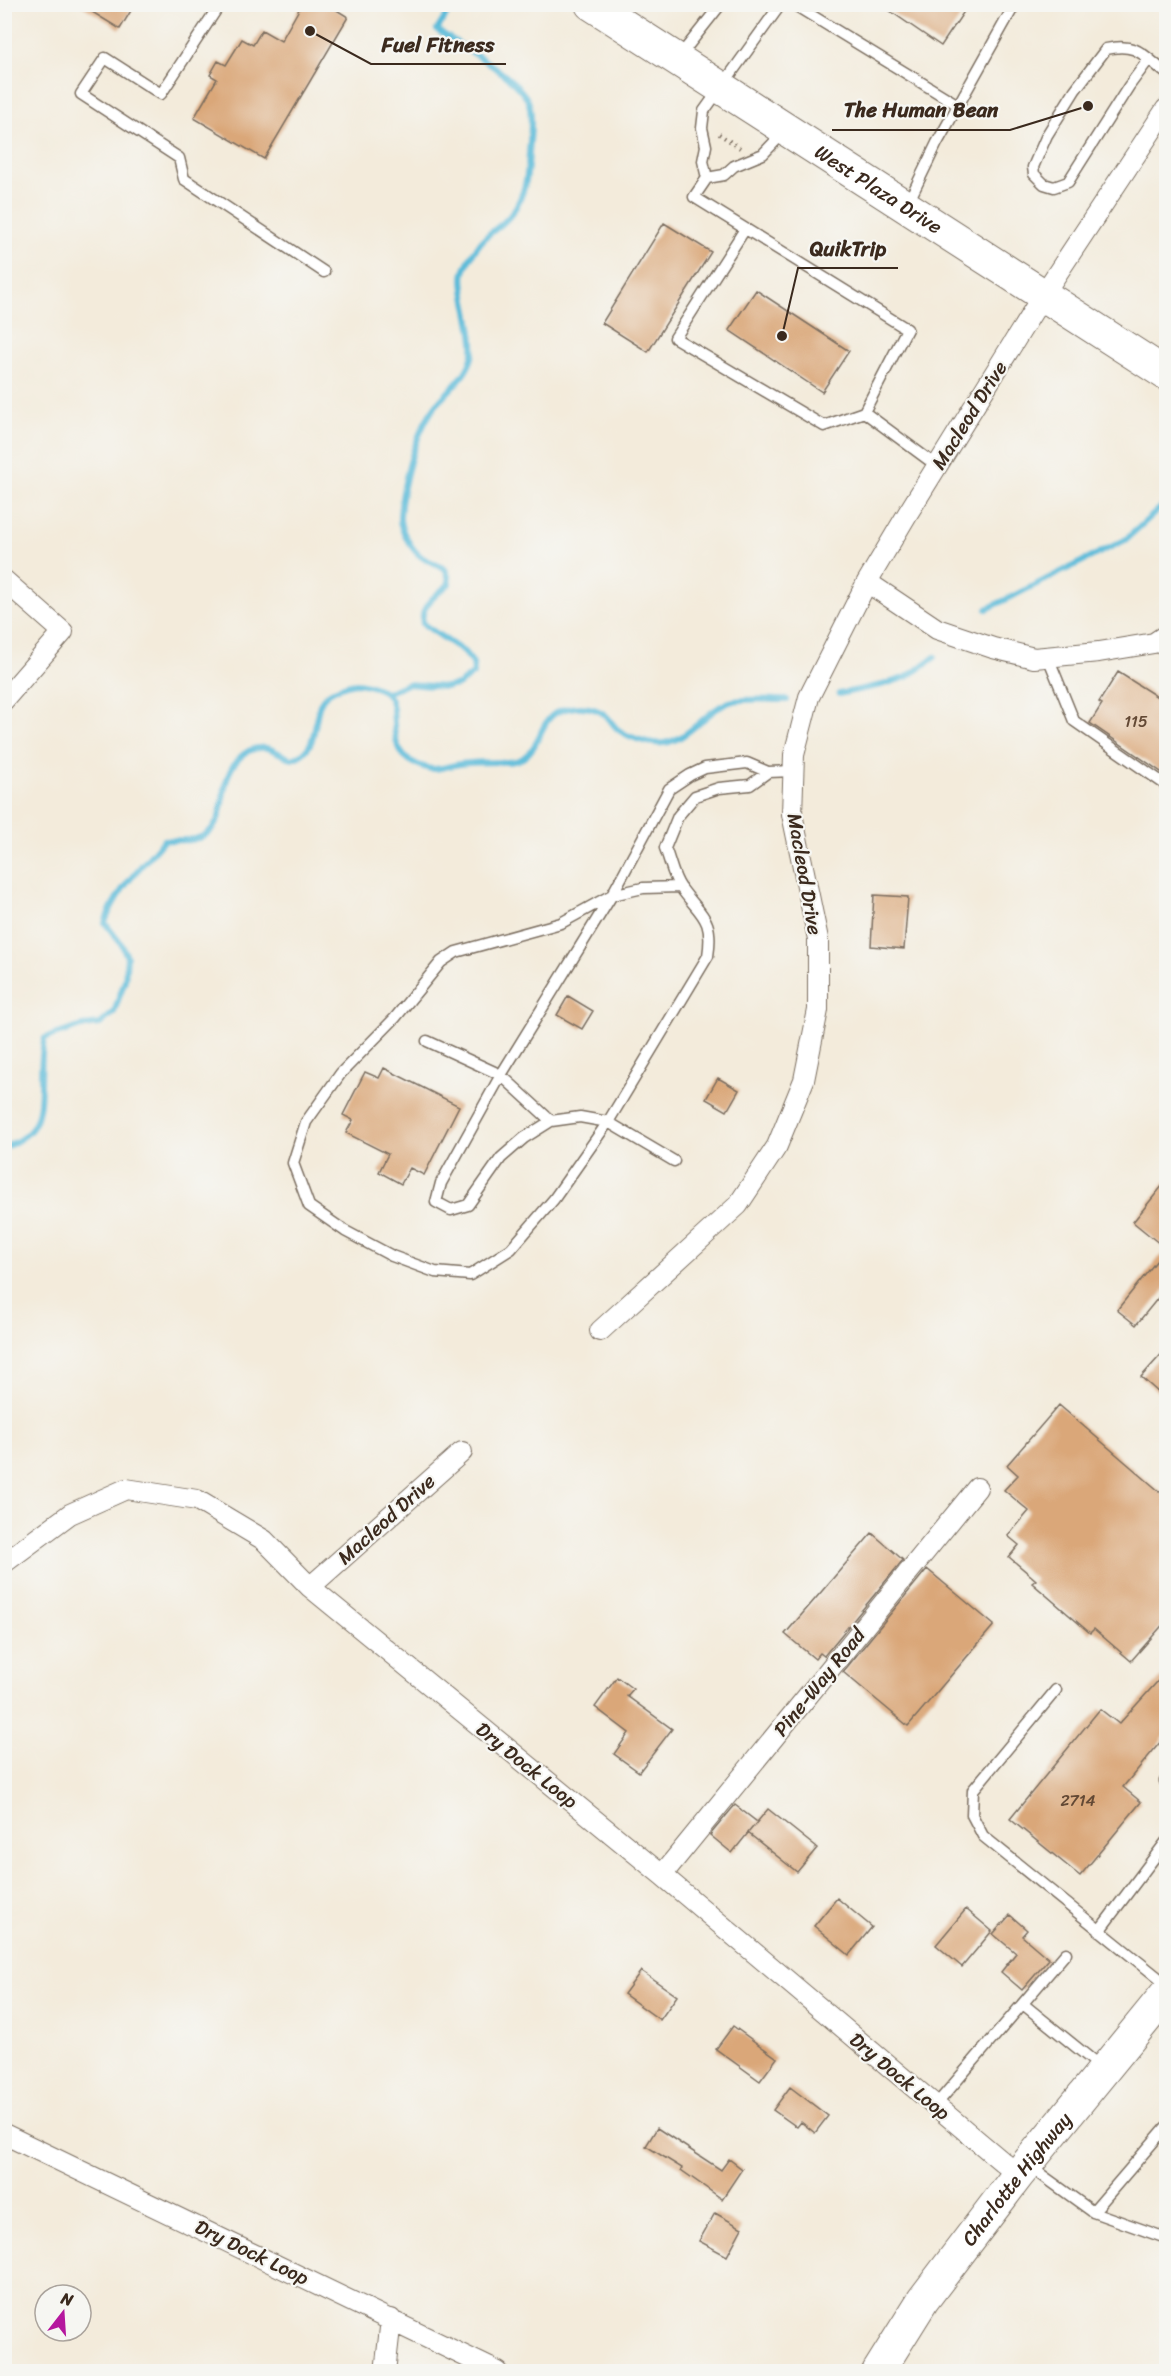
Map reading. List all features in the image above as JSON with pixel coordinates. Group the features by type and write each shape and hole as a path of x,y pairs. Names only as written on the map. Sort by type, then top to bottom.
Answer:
{"main road":[{"name":"West Plaza Drive","path":"591,4 1167,374"},
{"name":"Charlotte Highway","path":"878,2372 923,2300 1022,2170 1167,1994"}],"street":[{"name":"Macleod Drive","path":"600,1331 738,1205 777,1146 804,1080 818,1010 818,939 792,814 794,755 809,697 867,582 937,466 1043,295 1167,109"},
{"path":"4,580 63,632 4,700"},
{"path":"867,582 937,629 1034,658 1162,644"},
{"name":"Macleod Drive","path":"310,1587 462,1452"},
{"name":"Pine-Way Road","path":"662,1875 977,1488"},
{"name":"Dry Dock Loop","path":"4,1563 70,1514 126,1489 197,1500 264,1540 310,1587 662,1875 935,2106 1022,2170"},
{"name":"Dry Dock Loop","path":"4,2134 498,2372"},
{"path":"385,2372 391,2319"}],"lane":[{"path":"220,4 161,94 105,58 81,94 179,158 184,179 324,272"},
{"path":"677,60 721,4"},
{"path":"707,178 703,161 706,146 702,128 704,111 781,4"},
{"path":"793,4 958,105"},
{"path":"906,207 958,105 1015,4"},
{"path":"1149,59 1129,86 1068,182 1054,187 1044,183 1034,174 1033,167 1047,135 1106,49 1121,45 1132,46 1149,59 1167,73"},
{"path":"745,229 675,338 824,426 864,412 907,329 694,197 707,178 724,175 734,166 763,154 786,130"},
{"path":"864,412 937,466"},
{"path":"1048,657 1074,722 1167,785"},
{"path":"674,1161 608,1122 580,1117 551,1122 524,1138 501,1158 468,1205 451,1210 436,1202 441,1183 501,1075 612,896 669,789 690,774 705,768 747,764 768,772 794,771"},
{"path":"680,887 643,888 612,896 561,923 456,952 441,962 395,1018 341,1074 306,1122 293,1163 309,1206 345,1231 392,1256 435,1272 470,1275 511,1249 554,1199 608,1122 708,956 710,935 704,917 680,887 665,848 678,816 695,796 719,788 750,785 768,772"},
{"path":"427,1041 501,1075 551,1122"},
{"path":"1056,1690 973,1790 972,1815 983,1836 1167,1984"},
{"path":"1099,1931 1167,1842"},
{"path":"935,2106 1066,1953"},
{"path":"1023,2004 1104,2070"},
{"path":"1093,2212 1167,2127"},
{"path":"1022,2170 1093,2212 1167,2238"}],"path":[{"path":"713,130 743,150"}],"building":[{"path":"79,4 135,4 120,29"},
{"path":"302,4 327,4 348,17 264,159 194,118 217,79 210,75 218,61 226,65 242,39 253,45 262,30 281,41"},
{"path":"880,4 969,4 941,46"},
{"path":"664,223 711,252 648,352 602,323"},
{"path":"756,290 849,351 822,392 729,330"},
{"path":"1118,672 1167,703 1167,776 1090,723 1102,704 1099,702"},
{"path":"874,895 908,897 904,949 871,946"},
{"path":"568,996 593,1011 582,1029 557,1015"},
{"path":"384,1068 459,1106 424,1175 410,1168 401,1184 379,1172 388,1154 346,1133 353,1120 343,1115 365,1072 379,1078"},
{"path":"718,1078 739,1090 727,1111 706,1099"},
{"path":"1167,1180 1167,1287 1136,1325 1117,1310 1166,1249 1133,1222"},
{"path":"1167,1348 1167,1400 1141,1377"},
{"path":"1059,1405 1167,1498 1167,1620 1131,1661 1094,1629 1090,1633 1032,1583 1036,1580 1009,1557 1019,1545 1008,1536 1029,1511 1004,1490 1018,1475 1007,1465"},
{"path":"872,1533 903,1560 824,1656 820,1653 815,1659 785,1634"},
{"path":"927,1569 994,1625 908,1726 843,1672"},
{"path":"1167,1671 1167,1734 1123,1787 1141,1802 1080,1876 1010,1819 1100,1709 1119,1724"},
{"path":"617,1677 633,1689 627,1696 672,1729 639,1772 614,1754 629,1733 595,1707"},
{"path":"735,1805 757,1822 732,1853 710,1835"},
{"path":"768,1809 817,1848 797,1872 748,1833"},
{"path":"837,1898 872,1927 849,1955 814,1926"},
{"path":"966,1909 992,1931 962,1967 936,1945"},
{"path":"1010,1915 1027,1930 1022,1936 1049,1959 1022,1990 1001,1972 1016,1953 993,1934"},
{"path":"641,1971 677,1996 660,2020 624,1994"},
{"path":"733,2026 777,2058 760,2081 716,2049"},
{"path":"790,2087 828,2116 815,2133 801,2122 797,2127 773,2110"},
{"path":"657,2128 721,2170 729,2159 742,2169 722,2199 681,2170 682,2168 646,2146"},
{"path":"715,2213 742,2228 727,2256 699,2241"}],"waterway":[{"path":"386,693 407,684 445,687 458,685 474,673 473,663 464,652 423,624 422,618 426,606 449,584 448,577 444,568 423,558 411,545 400,521 401,503 415,445 421,431 434,408 471,362 473,344 464,288 464,272 481,242 507,219 516,206 523,192 528,169 531,125 527,99 520,89 498,70 437,30 453,4"},
{"path":"987,609 1125,540 1166,503"},
{"path":"839,694 907,677 935,657"},
{"path":"4,1148 26,1135 38,1114 45,1038 82,1026 100,1024 114,1012 125,980 127,957 122,945 105,923 115,900 164,840 193,840 211,830 221,810 228,775 234,764 244,754 255,749 266,748 292,759 301,755 311,742 321,702 331,692 356,683 385,692 391,700 399,748 405,757 416,764 433,769 465,763 510,762 523,758 535,745 546,722 559,711 570,708 584,707 597,710 628,735 650,742 665,743 686,734 713,711 733,701 787,700"}],"place":[{"name":"Fuel Fitness","path":"310,31"},
{"name":"The Human Bean","path":"1088,106"},
{"name":"QuikTrip","path":"782,336"}]}
